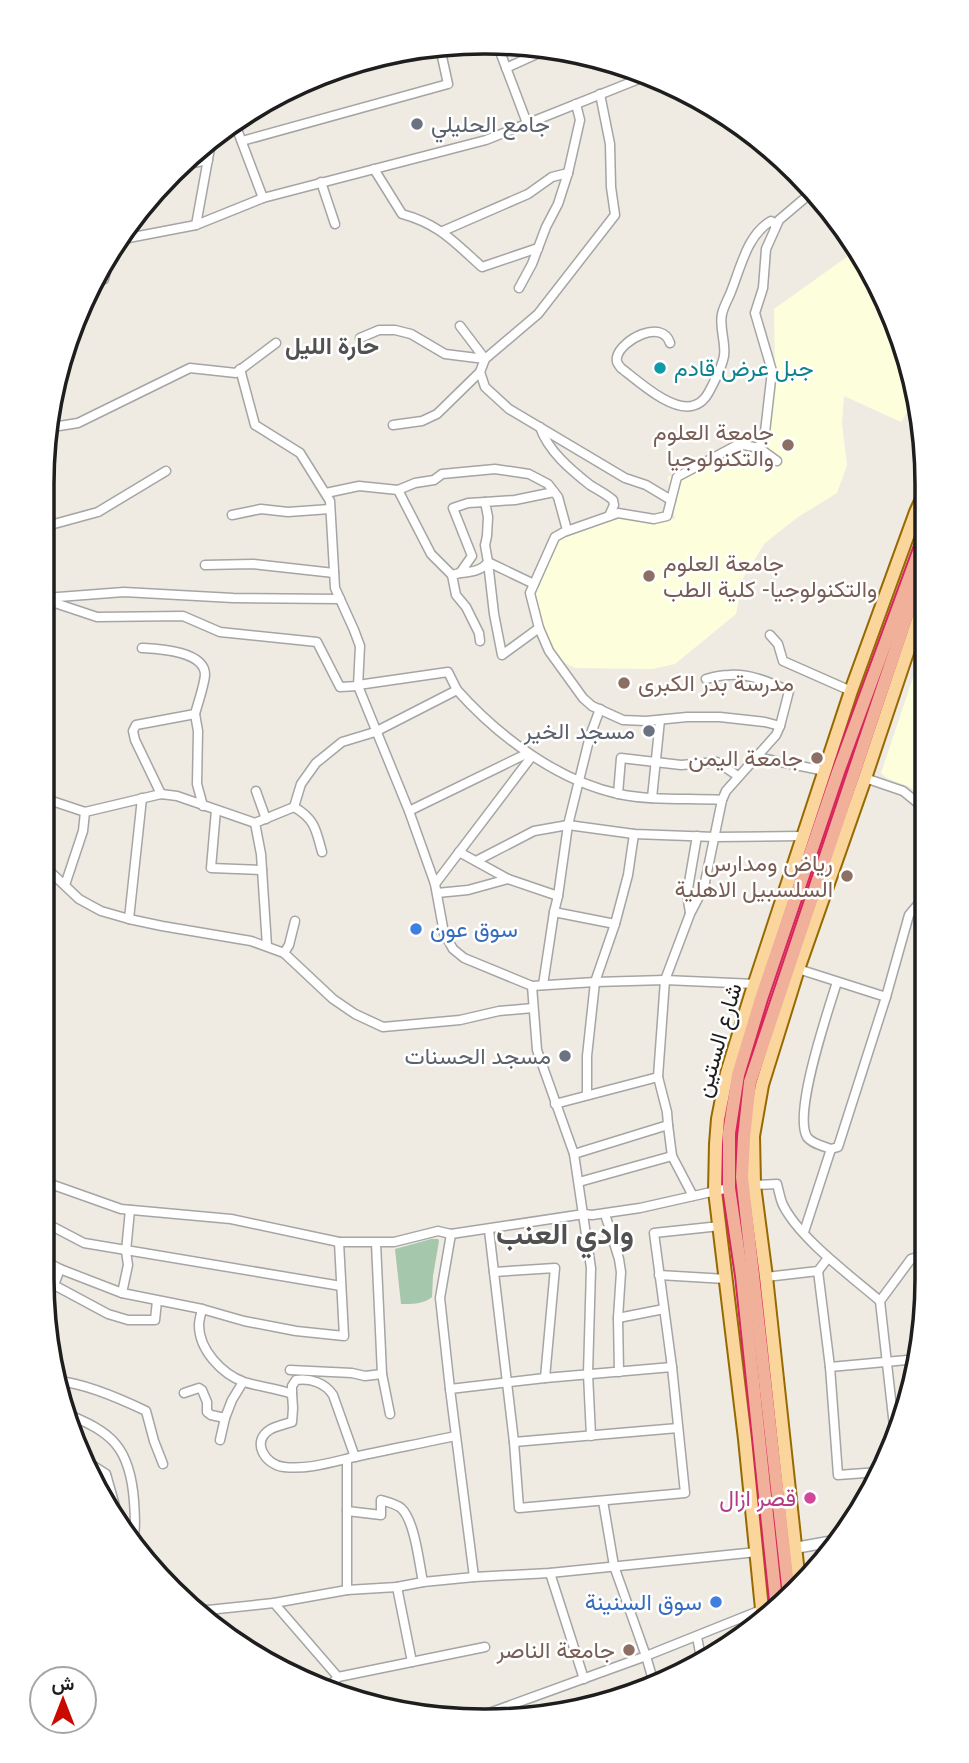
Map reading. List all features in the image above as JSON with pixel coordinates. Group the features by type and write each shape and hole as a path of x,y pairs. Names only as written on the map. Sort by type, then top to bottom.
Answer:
{"highway":[{"name":"شارع الستين","path":"775,1596 751,1438 742,1276 729,1188 729,1133 738,1075 761,999 771,953 831,771 915,561"},
{"name":"شارع الستين","path":"788,1584 777,1431 744,1137 750,1082 858,785 915,595"}],"main road":[{"name":"شارع الستين","path":"761,1607 751,1438 715,1191 718,1119 727,1073 755,984 771,953 803,836 831,771 851,691 915,515"},
{"name":"شارع الستين","path":"858,785 915,626"},
{"name":"شارع الستين","path":"750,1180 766,1277 777,1431 798,1573"}],"street":[{"path":"501,55 527,123"},
{"path":"242,141 448,84 442,57"},
{"path":"506,68 530,57"},
{"path":"133,237 196,225 263,198 486,140 634,81"},
{"path":"393,425 422,421 437,414 480,372 485,359 538,314 615,215 610,144 600,94"},
{"path":"519,288 558,204 568,173 580,120 576,104"},
{"path":"238,132 263,198"},
{"path":"196,225 209,154"},
{"path":"204,158 208,160"},
{"path":"200,162 208,160"},
{"path":"374,169 402,214 420,219 443,231 482,267 538,248"},
{"path":"443,231 528,194 551,177 568,173"},
{"path":"321,182 335,225"},
{"path":"758,448 765,432 772,371 755,313 763,288 766,249 779,220 805,198"},
{"path":"670,342 663,332 647,333 623,348 617,356 617,362 621,368 664,399 691,407 708,395 723,362 725,352 722,315 742,261 764,225 771,221 776,224 775,228"},
{"path":"460,326 485,359"},
{"path":"360,338 379,330 395,330 411,334 444,354 485,359"},
{"path":"58,426 78,423 190,368 236,373 276,343"},
{"path":"240,369 255,425 300,453 330,501 335,588 360,646 358,685 409,811 436,888 444,933 453,949 464,958 532,986 666,980 755,984"},
{"path":"480,372 485,387 509,409 625,478 646,485 671,500"},
{"path":"540,427 546,441 558,456 613,500 614,505 609,516"},
{"path":"777,461 758,448 738,444 677,477 667,516 654,519 618,513 567,530 555,537 530,593 539,628 549,651 583,698 592,706 624,720 720,717 780,726"},
{"path":"326,493 359,486 398,490 415,483 434,480 442,474 495,469 529,474 548,484 558,497 567,530"},
{"path":"54,524 98,512 166,471"},
{"path":"398,490 431,554 456,574 473,572 486,566 488,562"},
{"path":"480,641 479,633 466,607 456,595 456,574 472,556 453,508 468,503 515,500 554,492"},
{"path":"485,502 488,517 485,545 502,655 539,628"},
{"path":"232,515 261,509 288,512 330,509"},
{"path":"488,562 534,584"},
{"path":"205,565 253,564 334,573"},
{"path":"54,597 124,592 233,598 340,599"},
{"path":"54,602 97,617 183,616 220,632 317,642 340,687 448,672 457,690 477,712 530,755 578,780 618,794 722,800"},
{"path":"770,635 778,644 783,661 851,691"},
{"path":"142,648 166,649 195,659 203,667 205,675 195,714 198,731 197,784 203,806"},
{"path":"693,1196 672,1156 667,1112 658,1077 666,980 690,914 704,887 722,800 738,776 776,735 789,691 741,675 706,679"},
{"path":"294,807 301,784 316,763 342,742 375,732 457,690"},
{"path":"543,985 568,825 590,736 600,709"},
{"path":"161,794 135,740 136,724 195,714"},
{"path":"652,798 660,720"},
{"path":"409,811 530,755"},
{"path":"436,888 458,852 530,755"},
{"path":"756,757 831,771"},
{"path":"618,794 621,758 681,765 717,762 738,776"},
{"path":"858,785 903,791 915,800"},
{"path":"256,791 265,819"},
{"path":"54,802 85,812 161,794 177,796 255,823 294,807"},
{"path":"129,919 142,798"},
{"path":"294,807 308,815 322,852"},
{"path":"216,810 211,868 262,870"},
{"path":"65,885 83,831 85,812"},
{"path":"255,823 262,870 267,946"},
{"path":"475,861 534,831 568,825 634,834 803,836"},
{"path":"587,1095 587,1056 595,982 628,875 634,834"},
{"path":"690,914 687,894 697,836"},
{"path":"458,852 508,879 558,895"},
{"path":"54,874 79,899 102,911 129,919 251,941 284,953 333,999 355,1014 383,1027 460,1020 499,1011 533,1008"},
{"path":"436,888 468,890 508,879"},
{"path":"837,982 808,1083 804,1116 806,1136 811,1142 831,1149 838,1147 909,915 915,908"},
{"path":"554,912 615,924"},
{"path":"284,953 289,945 295,921"},
{"path":"793,967 886,997"},
{"path":"532,986 537,1050 574,1154 592,1268 588,1374 591,1436"},
{"path":"555,1104 658,1077"},
{"path":"574,1154 668,1125"},
{"path":"804,1232 831,1149"},
{"path":"579,1182 672,1156"},
{"path":"750,1180 777,1184 783,1204 795,1223 828,1258 880,1301"},
{"path":"54,1185 121,1209 231,1219 339,1242 376,1243 394,1242 438,1231 451,1234 584,1214 605,1214 729,1188"},
{"path":"122,1293 128,1265 126,1251 130,1210"},
{"path":"605,1214 621,1272 619,1372"},
{"path":"489,1230 514,1442 519,1508 685,1493 654,1233 720,1226"},
{"path":"54,1228 85,1243 341,1286"},
{"path":"451,1234 440,1298 474,1577"},
{"path":"54,1265 122,1293 202,1309 244,1321 296,1331 345,1336 339,1242"},
{"path":"376,1243 382,1374 390,1414"},
{"path":"828,1258 818,1271 830,1367 838,1475 868,1473"},
{"path":"893,1415 880,1301 911,1259 915,1258"},
{"path":"494,1272 555,1268 545,1377"},
{"path":"54,1285 61,1269"},
{"path":"766,1277 818,1271"},
{"path":"659,1275 726,1279"},
{"path":"54,1285 108,1314 128,1320 155,1320 158,1301"},
{"path":"202,1309 199,1326 214,1362 227,1374 243,1382 292,1394"},
{"path":"618,1318 663,1310"},
{"path":"830,1367 906,1360"},
{"path":"450,1389 545,1377 672,1367"},
{"path":"290,1370 365,1376 382,1374"},
{"path":"347,1590 347,1511 351,1459 333,1395 327,1387 303,1379 296,1380 292,1386 292,1422 270,1429 264,1435 262,1443 266,1459 281,1467 307,1467 351,1459 456,1436"},
{"path":"67,1382 146,1411 163,1464"},
{"path":"220,1440 232,1400 243,1382"},
{"path":"184,1393 199,1388 207,1402 207,1412 225,1418"},
{"path":"77,1418 103,1432 124,1454 132,1479 134,1527"},
{"path":"514,1442 678,1427"},
{"path":"99,1470 106,1474 111,1493"},
{"path":"347,1511 381,1515 381,1500 399,1506 407,1515 423,1582"},
{"path":"603,1500 614,1566 652,1675"},
{"path":"795,1548 823,1544"},
{"path":"210,1610 274,1603 347,1590 757,1552"},
{"path":"550,1573 584,1679"},
{"path":"397,1587 412,1662"},
{"path":"274,1603 338,1677"},
{"path":"502,1708 747,1619"},
{"path":"697,1637 700,1651"},
{"path":"334,1681 338,1677 485,1647"}],"shaded area":[{"name":"جامعة العلوم والتكنولوجيا","path":"849,256 870,294 892,346 908,414 901,422 844,396 842,424 847,465 837,493 798,517 765,543 743,578 736,614 675,664 652,669 575,668 559,660 542,632 536,596 537,585 556,538 615,516 675,519 668,477 771,426 775,371 774,309"},
{"path":"915,672 915,791 886,778 881,773"},
{"path":"431,1239 439,1241 432,1297 422,1302 401,1304 395,1249"}],"place":[{"name":"جامع الحليلي","path":"417,124"},
{"name":"جبل عرض قادم","path":"660,368"},
{"name":"جامعة العلوم والتكنولوجيا","path":"788,445"},
{"name":"جامعة العلوم والتكنولوجيا- كلية الطب","path":"649,576"},
{"name":"مدرسة بدر الكبرى","path":"624,683"},
{"name":"مسجد الخير","path":"649,731"},
{"name":"جامعة اليمن","path":"817,758"},
{"name":"رياض ومدارس السلسبيل الاهلية","path":"847,876"},
{"name":"سوق عون","path":"416,929"},
{"name":"مسجد الحسنات","path":"565,1056"},
{"name":"قصر ازال","path":"810,1498"},
{"name":"سوق السنينة","path":"716,1602"},
{"name":"جامعة الناصر","path":"629,1650"}],"district":[{"name":"حارة الليل","path":"332,346"},
{"name":"وادي العنب","path":"565,1234"}]}
